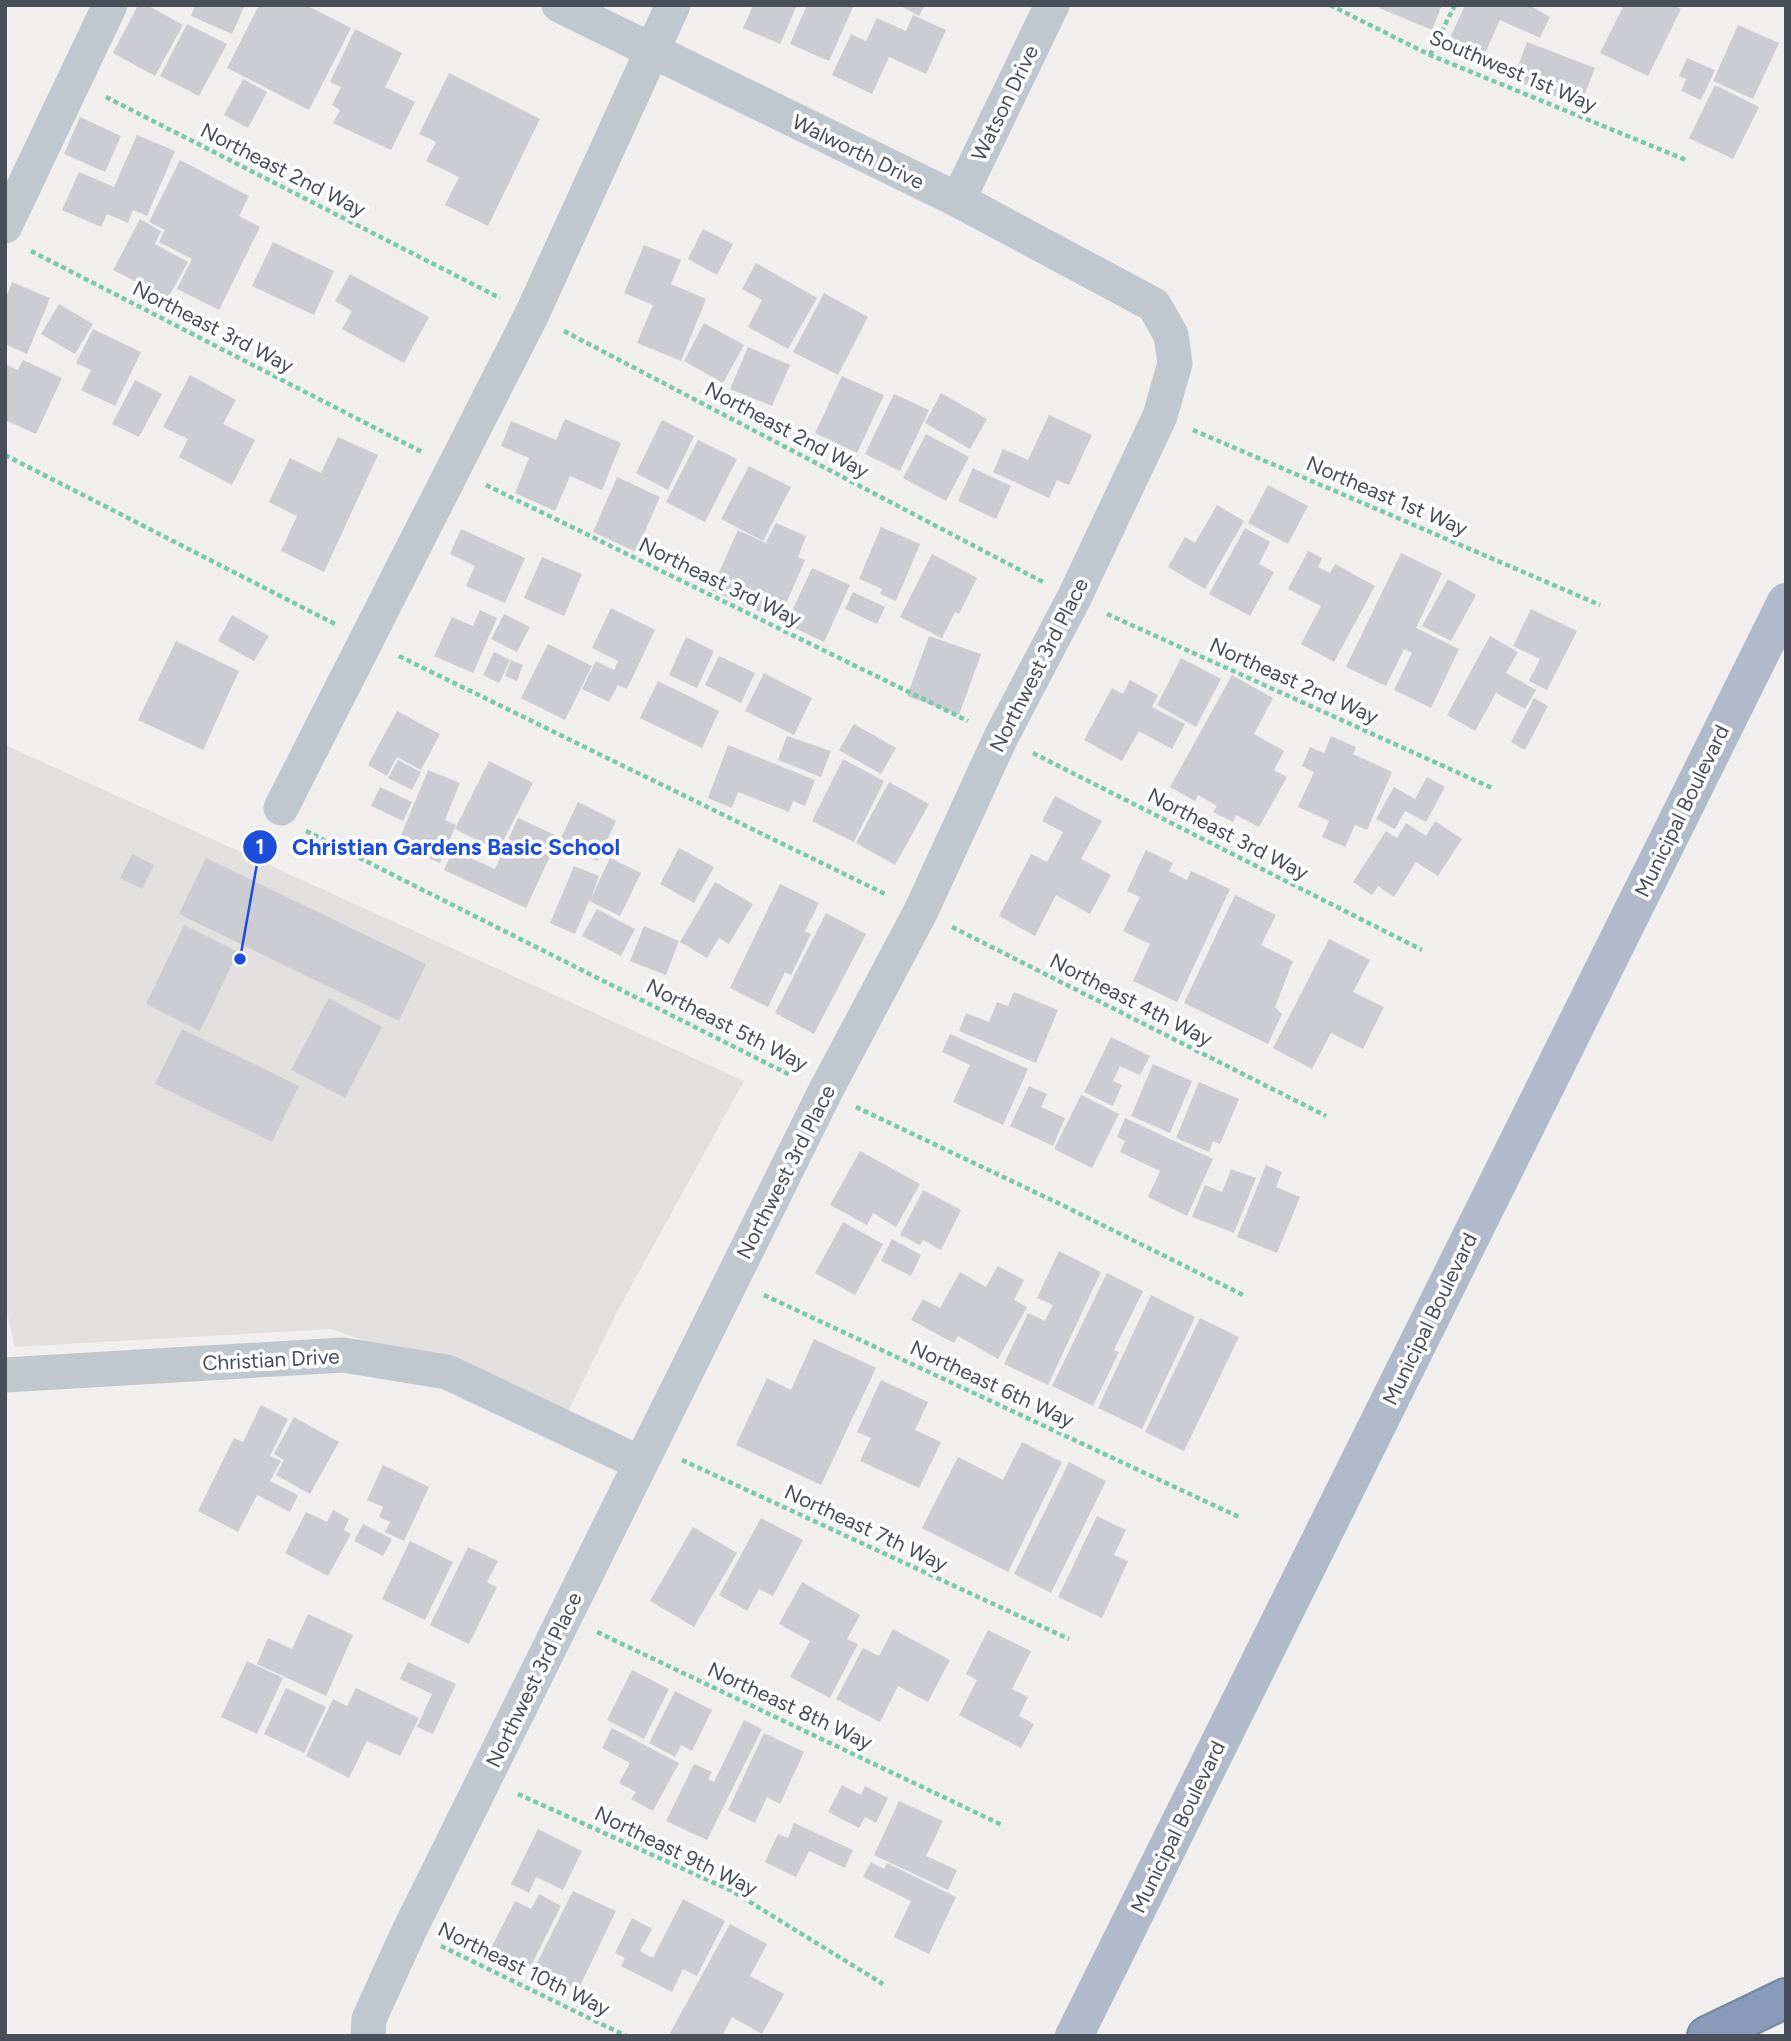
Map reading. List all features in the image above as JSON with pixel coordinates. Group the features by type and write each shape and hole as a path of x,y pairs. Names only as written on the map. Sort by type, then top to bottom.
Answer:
{"highway":[{"path":"1707,2036 1786,1998"},
{"path":"1744,2036 1786,2013"}],"main road":[{"name":"Municipal Boulevard","path":"1074,2036 1786,602"}],"street":[{"path":"5,226 110,5"},
{"name":"Walworth Drive","path":"559,5 958,200 1154,306"},
{"path":"281,808 368,641 531,314 673,5"},
{"name":"Watson Drive","path":"958,200 1052,5"},
{"name":"Northwest 3rd Place","path":"368,2036 369,2019 409,1931 825,1092 921,912 1001,737 1074,598 1160,416 1175,363 1171,335 1154,306"},
{"name":"Christian Drive","path":"5,1375 343,1355 447,1372 645,1454"}],"path":[{"name":"Southwest 1st Way","path":"1330,5 1430,55 1686,160"},
{"path":"1430,55 1455,5"},
{"name":"Northeast 2nd Way","path":"75,82 531,314 1074,598 1492,788"},
{"name":"Northeast 3rd Way","path":"30,250 454,469 1001,737 1422,950"},
{"name":"Northeast 1st Way","path":"1160,416 1600,606"},
{"name":"Northeast 4th Way","path":"5,455 368,641 921,912 1326,1116"},
{"name":"Northeast 5th Way","path":"281,808 287,821 825,1092 1243,1295"},
{"name":"Northeast 6th Way","path":"732,1280 1239,1517"},
{"name":"Northeast 7th Way","path":"645,1454 1069,1639"},
{"name":"Northeast 8th Way","path":"564,1617 1002,1825"},
{"name":"Northeast 9th Way","path":"486,1779 732,1891 883,1984"},
{"name":"Northeast 10th Way","path":"409,1931 626,2036"}],"shaded area":[{"path":"5,745 744,1081 618,1310 568,1411 331,1329 15,1347 5,1304"}],"building":[{"path":"138,5 147,5 183,25 155,76 113,53"},
{"path":"195,5 245,5 232,34 191,16"},
{"path":"259,5 306,5 351,28 309,110 227,68"},
{"path":"753,5 797,5 780,44 743,28"},
{"path":"807,5 854,5 829,61 790,44"},
{"path":"899,5 925,5 919,16"},
{"path":"1381,5 1442,5 1432,30 1379,8"},
{"path":"1465,5 1529,5 1550,17 1540,38 1500,20 1485,53 1450,38"},
{"path":"1624,5 1673,5 1681,9 1648,76 1600,53"},
{"path":"913,15 946,30 926,74 889,57 872,94 832,75 851,34 866,41 877,18 906,31"},
{"path":"187,24 227,44 199,96 160,76"},
{"path":"1738,25 1779,43 1753,99 1713,81"},
{"path":"355,29 402,53 385,87 415,102 391,150 333,123 340,110 332,105 341,87 330,82"},
{"path":"1527,42 1595,68 1580,106 1513,80"},
{"path":"1687,58 1715,70 1701,100 1681,91 1686,79 1679,76"},
{"path":"449,73 540,119 488,226 445,205 459,177 426,161 436,142 419,134"},
{"path":"243,79 267,92 248,128 224,115"},
{"path":"1715,85 1759,107 1733,159 1689,138"},
{"path":"80,117 121,136 105,172 64,154"},
{"path":"137,135 175,151 147,216 133,210 128,223 107,214 101,227 62,210 79,172 114,187"},
{"path":"180,160 249,196 239,216 260,227 219,310 177,289 192,259 159,242 165,230 149,222"},
{"path":"140,219 161,231 155,244 188,262 168,298 113,270"},
{"path":"703,229 733,244 717,275 688,259"},
{"path":"273,242 334,271 314,315 252,286"},
{"path":"644,245 681,260 671,284 706,299 681,361 637,343 653,305 624,293"},
{"path":"756,263 817,298 788,349 748,327 762,300 742,289"},
{"path":"350,274 429,317 404,363 342,329 352,311 335,301"},
{"path":"12,282 50,298 27,354 5,344 5,299"},
{"path":"824,293 868,317 838,375 793,352"},
{"path":"59,304 93,324 75,354 41,334"},
{"path":"704,323 744,345 723,383 684,361"},
{"path":"93,329 141,352 115,406 81,390 91,370 76,363"},
{"path":"748,347 790,365 772,406 730,389"},
{"path":"23,360 62,378 36,434 5,420 5,364 18,370"},
{"path":"190,375 236,400 223,424 255,440 232,485 179,457 188,439 163,427"},
{"path":"842,376 884,395 857,453 815,433"},
{"path":"135,380 162,394 139,437 112,424"},
{"path":"941,393 987,419 970,449 925,423"},
{"path":"894,394 929,410 900,471 865,454"},
{"path":"1049,415 1092,435 1069,485 1057,480 1049,498 993,472 1003,449 1028,460"},
{"path":"565,419 621,443 602,490 570,476 555,511 515,493 529,458 501,446 511,421 556,440"},
{"path":"662,420 694,436 668,490 636,473"},
{"path":"926,434 969,457 946,501 903,478"},
{"path":"338,437 378,455 324,572 281,551 297,516 269,502 290,458 321,473"},
{"path":"698,440 737,459 705,522 666,502"},
{"path":"749,466 791,487 763,541 721,519"},
{"path":"973,468 1011,486 996,519 958,501"},
{"path":"617,477 660,497 636,552 593,532"},
{"path":"1268,485 1308,506 1288,544 1248,523"},
{"path":"1217,505 1244,521 1205,589 1168,567 1185,537 1195,543"},
{"path":"776,523 806,536 798,557 805,560 779,620 711,590 738,530 768,544 766,542"},
{"path":"881,527 920,544 896,601 880,594 882,589 859,579"},
{"path":"1245,528 1270,542 1259,564 1274,572 1250,616 1209,594"},
{"path":"461,529 525,558 505,603 466,586 475,566 450,554"},
{"path":"1308,551 1322,558 1318,567 1330,573 1335,564 1375,586 1334,662 1301,644 1321,606 1288,589"},
{"path":"1401,553 1442,573 1416,628 1459,649 1431,708 1394,690 1412,653 1404,649 1386,686 1346,667"},
{"path":"932,554 977,578 959,614 955,612 942,638 900,617"},
{"path":"542,557 582,574 564,616 524,598"},
{"path":"812,568 850,585 824,642 786,624"},
{"path":"1448,579 1476,595 1451,641 1422,626"},
{"path":"853,592 885,607 877,624 845,609"},
{"path":"611,608 655,630 627,689 618,685 609,702 582,689 596,661 614,670 618,661 592,648"},
{"path":"1531,609 1577,631 1547,690 1529,681 1540,659 1513,646"},
{"path":"480,610 497,618 473,673 434,656 452,617 473,626"},
{"path":"504,614 530,627 517,652 491,639"},
{"path":"232,615 269,636 254,661 218,641"},
{"path":"929,636 981,654 959,715 907,696"},
{"path":"1490,636 1518,652 1506,673 1536,690 1525,709 1496,693 1475,731 1447,715"},
{"path":"686,637 714,651 697,688 669,675"},
{"path":"176,641 239,671 203,750 138,720"},
{"path":"548,644 592,666 565,720 521,698"},
{"path":"494,652 510,660 499,683 483,675"},
{"path":"719,656 755,673 741,703 705,685"},
{"path":"1181,658 1221,679 1196,727 1157,705"},
{"path":"511,660 523,665 517,681 505,676"},
{"path":"764,673 812,698 794,735 745,711"},
{"path":"1232,675 1273,698 1254,734 1284,751 1274,770 1287,777 1259,827 1236,815 1233,822 1213,812 1217,806 1198,795 1195,801 1170,787"},
{"path":"1130,680 1158,695 1152,707 1185,724 1172,749 1139,731 1122,761 1084,740 1112,688 1123,694"},
{"path":"658,681 719,711 702,748 640,718"},
{"path":"1534,698 1548,706 1525,750 1511,742"},
{"path":"397,711 440,734 421,770 397,757 387,776 368,765"},
{"path":"854,724 896,748 881,774 839,750"},
{"path":"787,736 831,751 821,777 778,760"},
{"path":"1331,736 1356,747 1353,754 1392,772 1367,830 1355,825 1345,847 1322,837 1329,821 1298,807 1314,772 1302,766 1310,747 1324,753"},
{"path":"728,745 815,780 805,806 793,801 789,812 738,792 732,808 708,798"},
{"path":"843,759 884,781 854,842 812,821"},
{"path":"398,760 421,772 412,790 388,778"},
{"path":"489,761 533,783 498,851 455,829"},
{"path":"428,770 460,783 445,820 456,825 440,863 397,845"},
{"path":"1427,777 1445,787 1426,822 1405,811 1395,829 1376,819 1394,787 1415,799"},
{"path":"889,782 929,804 895,865 856,843"},
{"path":"380,787 412,802 403,821 371,806"},
{"path":"1055,796 1102,821 1081,859 1111,875 1090,914 1056,895 1035,936 999,916 1031,854 1047,862 1063,832 1042,821"},
{"path":"578,802 616,821 597,861 572,849 575,845 561,838"},
{"path":"518,818 559,837 526,908 444,870 453,850 495,869"},
{"path":"1435,821 1462,839 1438,876 1416,862 1394,897 1378,886 1372,895 1353,882 1386,831 1397,838 1406,823 1426,836"},
{"path":"679,848 714,867 694,903 660,884"},
{"path":"1146,850 1173,863 1169,871 1187,880 1191,871 1230,889 1177,1002 1133,981 1150,944 1123,931 1140,897 1127,891"},
{"path":"132,854 154,865 142,889 120,878"},
{"path":"206,858 426,964 399,1021 179,914"},
{"path":"610,858 641,873 620,916 589,901 575,934 550,923 574,866 599,876 591,899"},
{"path":"715,882 753,904 729,944 719,938 707,958 680,942"},
{"path":"780,884 819,903 805,931 811,934 791,975 785,972 768,1007 730,988"},
{"path":"1235,895 1276,915 1261,945 1293,961 1275,1007 1282,1014 1268,1044 1184,1003"},
{"path":"597,909 635,929 621,956 582,936"},
{"path":"826,913 866,934 814,1034 775,1013"},
{"path":"184,925 238,952 200,1031 146,1004"},
{"path":"644,926 679,941 666,975 630,961"},
{"path":"1329,939 1370,960 1353,992 1384,1007 1363,1049 1331,1033 1312,1069 1273,1048"},
{"path":"1014,992 1058,1010 1036,1063 959,1031 966,1013 989,1022 997,1002 1008,1006"},
{"path":"329,998 382,1027 345,1098 291,1070"},
{"path":"182,1029 299,1086 272,1142 155,1084"},
{"path":"950,1034 1028,1069 1003,1125 953,1102 970,1065 942,1052"},
{"path":"1111,1037 1150,1056 1140,1075 1120,1066 1113,1081 1122,1085 1113,1106 1084,1092"},
{"path":"1153,1064 1192,1081 1170,1133 1131,1116"},
{"path":"1199,1082 1239,1099 1220,1144 1213,1141 1209,1152 1176,1138"},
{"path":"1029,1086 1047,1094 1041,1107 1065,1118 1053,1146 1010,1126"},
{"path":"1081,1095 1119,1114 1092,1168 1054,1149"},
{"path":"1125,1118 1213,1159 1187,1216 1148,1197 1160,1171 1120,1152 1125,1141 1117,1137"},
{"path":"860,1151 920,1184 896,1227 873,1213 867,1225 830,1205"},
{"path":"1266,1165 1282,1172 1276,1187 1300,1197 1277,1253 1237,1237"},
{"path":"1231,1169 1256,1178 1234,1233 1192,1217 1205,1185 1222,1192"},
{"path":"923,1190 961,1210 941,1250 923,1240 920,1245 900,1235"},
{"path":"843,1222 883,1244 855,1295 815,1273"},
{"path":"892,1239 921,1255 911,1276 881,1261"},
{"path":"1059,1251 1101,1272 1048,1385 1004,1364 1028,1313 1045,1321 1053,1305 1037,1298"},
{"path":"998,1266 1024,1280 1014,1300 1027,1307 998,1359 958,1336 954,1343 911,1320 923,1299 940,1308 960,1272 986,1287"},
{"path":"1107,1273 1143,1291 1114,1350 1119,1352 1093,1406 1052,1386"},
{"path":"1151,1295 1195,1317 1142,1429 1098,1408"},
{"path":"1200,1318 1239,1337 1184,1451 1145,1432"},
{"path":"814,1339 876,1368 821,1485 736,1445 767,1378 791,1390"},
{"path":"881,1380 928,1402 915,1430 941,1442 919,1488 860,1461 871,1438 857,1432"},
{"path":"261,1405 288,1419 270,1456 281,1461 270,1481 298,1495 290,1512 257,1495 238,1532 198,1511 234,1438 243,1442"},
{"path":"294,1417 339,1442 310,1494 276,1475 284,1460 274,1454"},
{"path":"1022,1442 1062,1462 1008,1572 922,1528 958,1457 1003,1480"},
{"path":"1069,1462 1106,1481 1051,1593 1014,1574"},
{"path":"383,1465 429,1487 404,1541 385,1532 390,1522 379,1517 383,1507 367,1500"},
{"path":"333,1510 349,1519 344,1530 351,1534 328,1576 285,1553 306,1512 327,1522"},
{"path":"1097,1516 1126,1530 1114,1555 1128,1561 1102,1618 1058,1597"},
{"path":"761,1518 803,1540 773,1596 759,1589 747,1611 719,1595"},
{"path":"363,1524 392,1539 383,1556 354,1541"},
{"path":"693,1527 737,1553 694,1627 650,1601"},
{"path":"410,1541 453,1562 425,1620 382,1599"},
{"path":"468,1547 498,1561 487,1582 497,1587 469,1644 430,1625"},
{"path":"802,1582 860,1615 847,1639 858,1644 830,1698 790,1677 810,1641 779,1624"},
{"path":"308,1614 353,1635 326,1696 257,1664 268,1638 292,1649"},
{"path":"893,1629 950,1660 928,1702 898,1686 880,1722 836,1699 863,1648 879,1656"},
{"path":"988,1630 1031,1651 1012,1689 1028,1697 1019,1716 1034,1724 1021,1748 959,1715 977,1680 966,1674"},
{"path":"247,1661 283,1678 257,1734 221,1717"},
{"path":"408,1662 456,1684 433,1734 417,1727 432,1694 400,1679"},
{"path":"632,1670 669,1689 644,1739 607,1720"},
{"path":"286,1688 326,1707 304,1753 264,1734"},
{"path":"356,1688 419,1718 400,1756 367,1741 349,1778 306,1756 333,1699 347,1706"},
{"path":"675,1691 712,1710 692,1751 681,1745 675,1757 649,1743"},
{"path":"744,1720 762,1729 707,1840 666,1821 694,1764 712,1772 708,1779 714,1782"},
{"path":"612,1728 679,1763 653,1811 631,1799 636,1792 619,1783 630,1763 602,1748"},
{"path":"764,1733 804,1752 780,1804 767,1797 755,1823 728,1810"},
{"path":"842,1785 861,1795 865,1786 888,1798 876,1823 865,1817 859,1828 828,1812"},
{"path":"899,1801 943,1821 926,1856 957,1870 948,1890 874,1855"},
{"path":"794,1823 853,1850 845,1868 809,1851 796,1877 765,1862 778,1834 788,1838"},
{"path":"538,1829 582,1851 563,1890 536,1877 529,1893 511,1884"},
{"path":"871,1862 884,1869 887,1863 956,1897 929,1954 894,1937 911,1901 863,1877"},
{"path":"573,1891 616,1911 578,1990 534,1969"},
{"path":"539,1894 561,1906 530,1968 491,1948 515,1901 531,1909"},
{"path":"683,1899 725,1921 697,1976 683,1969 672,1992 621,1966 625,1958 615,1953 632,1918 652,1929 640,1951 653,1958"},
{"path":"730,1924 767,1944 750,1976 784,1994 762,2034 732,2017 722,2036 675,2036 670,2033"}],"place":[{"name":"Christian Gardens Basic School","path":"240,959"}]}
